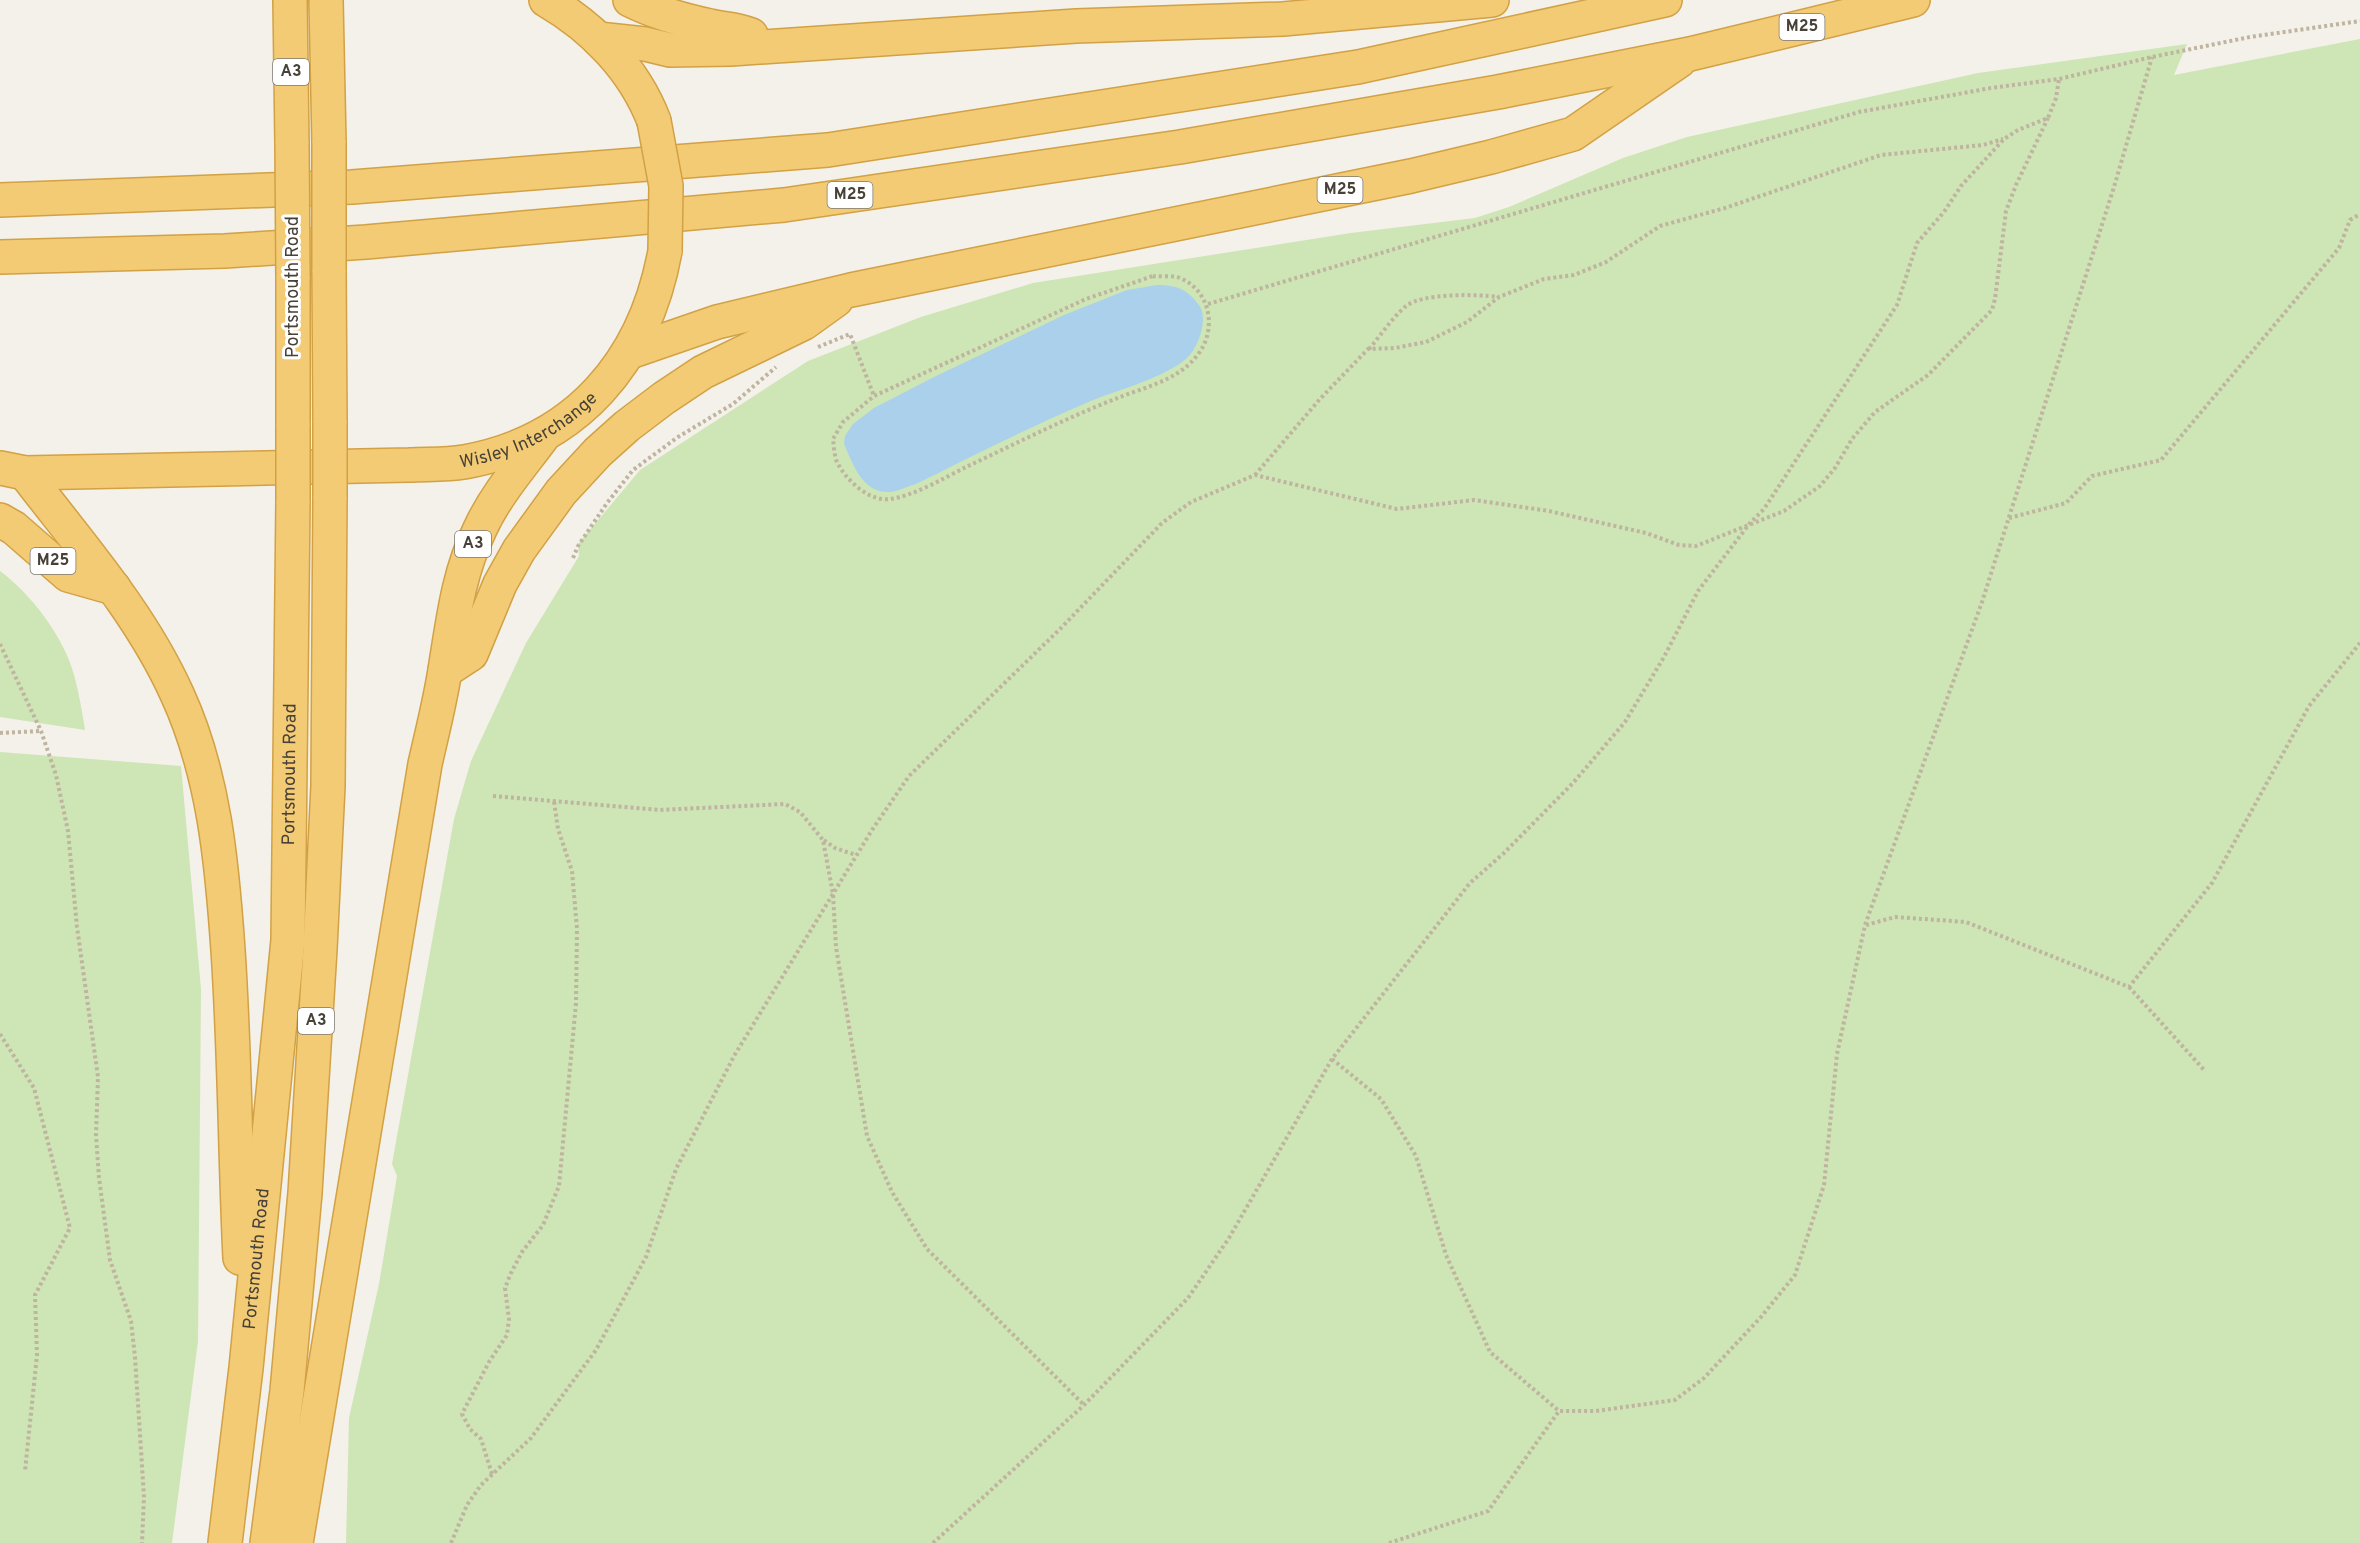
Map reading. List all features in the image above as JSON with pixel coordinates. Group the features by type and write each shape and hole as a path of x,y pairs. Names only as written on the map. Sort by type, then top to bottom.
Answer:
{"highway":[{"name":"Portsmouth Road","path":"225,1543 246,1368 288,940 293,501 290,0"},
{"name":"Portsmouth Road","path":"267,1543 287,1391 305,1193 328,786 330,423 326,0"},
{"name":"Wisley Interchange","path":"13,470 409,465 463,462 507,450 544,435 582,409 598,394 630,352 660,279 665,251 666,186 654,121 627,70 580,22 546,0"},
{"path":"630,0 666,16 714,27 735,28 773,44"},
{"path":"598,39 645,44 670,50 731,48 1076,26 1283,19 1492,0"},
{"path":"0,200 352,187 828,150 1358,67 1665,0"},
{"name":"M25","path":"0,257 225,251 366,242 784,205 1180,147 1498,92 1690,54 1914,0"},
{"name":"M25","path":"630,352 717,322 851,290 1411,176 1573,134 1690,54"},
{"name":"M25","path":"445,671 471,654 500,584 519,550 561,492 598,452 627,426 703,372 804,323 851,290"},
{"name":"A3","path":"296,1543 425,764 445,671 458,590 466,561 496,499 544,435"},
{"name":"A3","path":"13,470 114,588 150,645 177,694 207,784 217,831 224,886 234,1041 234,1149 246,1368"},
{"name":"M25","path":"0,520 14,528 68,575 114,588"}],"path":[{"path":"1208,304 1860,112 1991,88 2059,79 2250,37 2360,21"},
{"path":"1332,1059 1381,1099 1416,1156 1446,1255 1490,1352 1559,1411 1596,1411 1674,1400 1704,1378 1761,1317 1795,1275 1824,1185 1837,1054 1865,925 1982,602 2114,187 2152,57"},
{"path":"1255,476 1397,509 1474,500 1550,511 1646,533 1679,545 1696,546 1709,543 1750,523 1784,511 1820,486 1835,468 1852,439 1875,412 1928,375 1987,317 1995,299 2006,211 2016,185 2049,118 2056,98 2059,79"},
{"path":"933,1543 1084,1405 1188,1299 1229,1238 1332,1059 1470,883 1503,854 1573,783 1625,722 1664,657 1698,591 1750,523 1764,509 1897,305 1917,243 1944,212 1961,186 2004,139 2018,130 2049,118"},
{"path":"1368,350 1426,342 1467,322 1499,297 1544,279 1574,275 1606,262 1660,226 1736,204 1881,155 1983,145 2004,139"},
{"path":"2008,518 2066,503 2092,476 2161,460 2338,248 2350,220 2360,214"},
{"path":"1153,276 1178,277 1193,286 1208,304 1209,326 1205,341 1196,357 1176,375 1093,407 920,489 889,500 868,495 851,481 837,461 832,440 843,422 874,396 1086,299 1153,276"},
{"path":"451,1543 467,1505 492,1474 531,1438 596,1350 646,1257 676,1168 734,1056 856,855 909,776 1060,628 1162,523 1191,502 1255,476 1320,399 1408,305 1433,297 1483,295 1499,297"},
{"path":"812,350 850,334 874,396"},
{"path":"573,558 578,546 607,503 633,470 678,436 733,405 777,367 785,363"},
{"path":"2129,987 2212,883 2308,706 2360,643"},
{"path":"0,644 41,731 58,783 68,831 77,927 98,1077 96,1135 99,1178 110,1260 131,1321 144,1497 142,1543"},
{"path":"0,733 41,731"},
{"path":"493,796 659,810 785,804 800,812 823,840 835,848 856,855"},
{"path":"492,1474 481,1440 470,1430 462,1414 489,1362 507,1335 509,1319 505,1288 522,1252 543,1225 559,1186 571,1067 576,1003 577,929 572,871 558,829 554,801"},
{"path":"823,840 833,894 838,959 867,1136 892,1192 927,1249 1084,1405"},
{"path":"1865,925 1895,917 1966,922 2129,987 2205,1071"},
{"path":"0,1034 34,1088 70,1228 35,1295 37,1355 25,1472"},
{"path":"1389,1543 1488,1511 1559,1411"}],"green space":[{"path":"2360,39 2360,1543 346,1543 349,1418 379,1284 397,1176 392,1164 454,819 471,761 526,643 579,556 578,544 640,470 808,361 921,317 1033,283 1351,233 1475,218 1509,207 1623,158 1687,137 1978,73 2187,44 2174,75"},
{"path":"0,571 45,617 63,646 74,675 85,730 0,717"},
{"path":"0,752 181,766 201,989 198,1341 172,1543 0,1543"}],"water":[{"path":"1157,285 1176,287 1186,292 1202,311 1201,333 1198,341 1186,359 1176,366 1064,413 899,490 880,491 865,483 860,476 844,444 845,436 853,424 874,408 1064,315 1127,290"}]}
